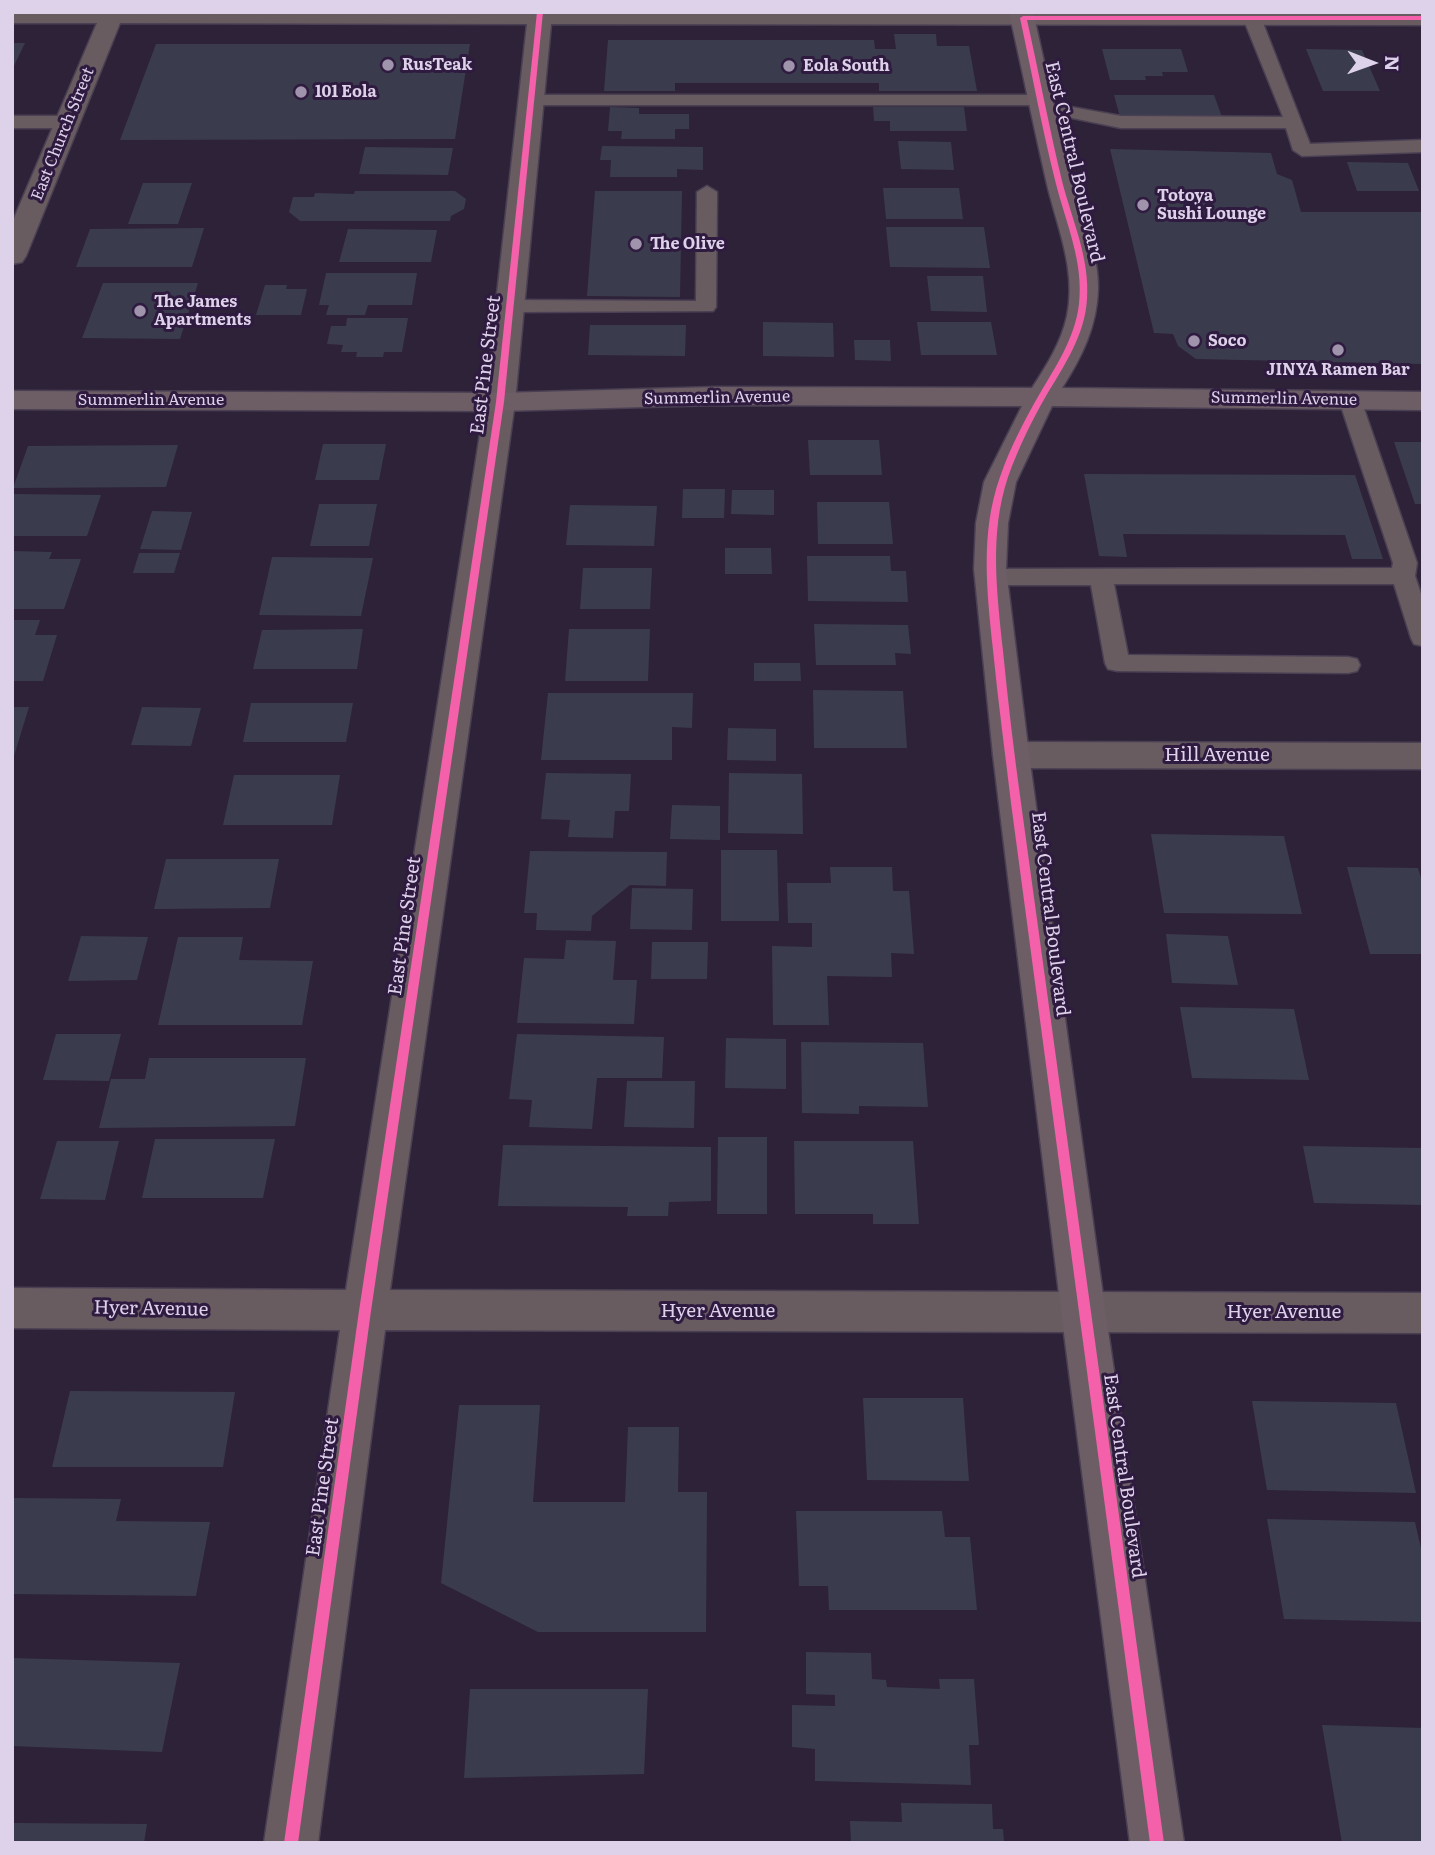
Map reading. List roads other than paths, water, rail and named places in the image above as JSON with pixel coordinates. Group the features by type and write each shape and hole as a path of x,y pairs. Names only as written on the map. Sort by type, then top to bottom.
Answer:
{"street":[{"name":"East Church Street","path":"12,256 112,14"},
{"name":"East Pine Street","path":"291,1843 365,1311 500,402 540,15"},
{"path":"12,16 1022,15 1423,18"},
{"name":"East Central Boulevard","path":"1022,15 1060,183 1081,260 1084,287 1082,317 1067,357 1041,397 1000,482 992,523 991,577 1011,755 1083,1310 1157,1843"},
{"name":"Summerlin Avenue","path":"12,400 500,402 716,396 1423,401"},
{"name":"Hill Avenue","path":"1011,755 1423,756"},
{"name":"Hyer Avenue","path":"12,1308 1423,1313"}],"lane":[{"path":"1252,18 1302,150 1423,146"},
{"path":"531,100 1043,104 1121,122 1294,123"},
{"path":"12,122 68,122"},
{"path":"511,306 706,307 707,192"},
{"path":"1350,400 1405,563 1403,576 1423,638"},
{"path":"1101,576 1117,663 1348,665"},
{"path":"991,577 1403,576"}],"place":[{"name":"RusTeak","path":"388,65"},
{"name":"Eola South","path":"789,66"},
{"name":"101 Eola","path":"301,92"},
{"name":"Totoya Sushi Lounge","path":"1143,205"},
{"name":"The Olive","path":"636,244"},
{"name":"The James Apartments","path":"140,311"},
{"name":"Soco","path":"1194,341"},
{"name":"JINYA Ramen Bar","path":"1338,350"}]}
